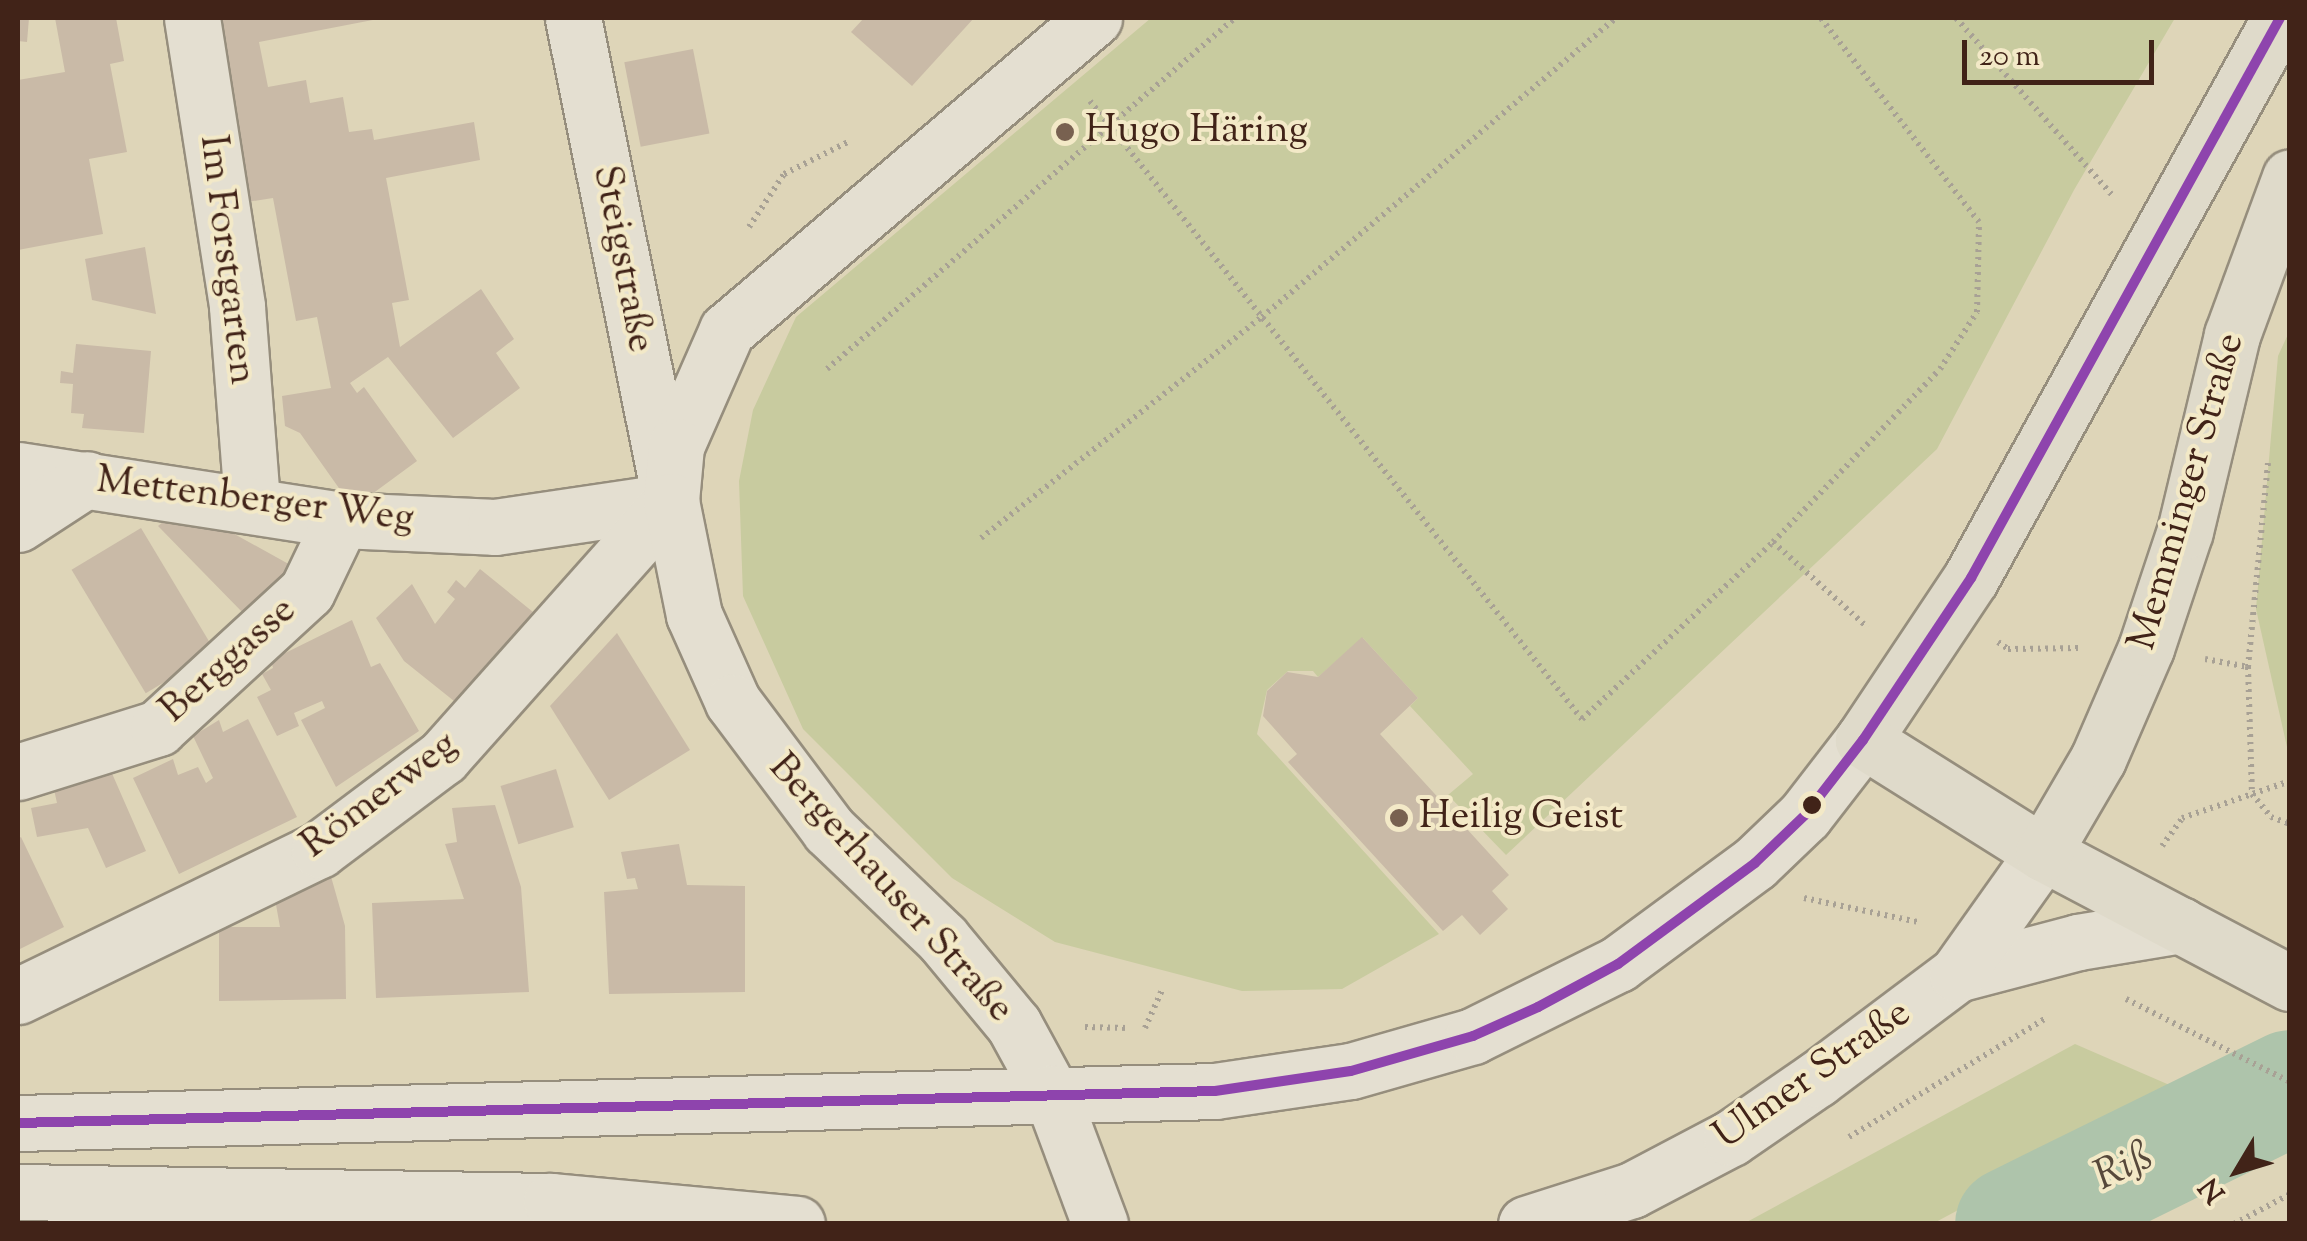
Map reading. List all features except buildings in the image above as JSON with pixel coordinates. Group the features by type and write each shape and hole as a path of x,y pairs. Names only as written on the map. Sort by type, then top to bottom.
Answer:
{"main road":[{"name":"Im Forstgarten","path":"192,18 237,307 252,503"},
{"name":"Steigstraße","path":"572,18 670,500"},
{"name":"Bergerhauser Straße","path":"1094,18 726,330 676,446 670,500 694,615 742,715 829,830 942,938 1014,1025 1051,1093 1100,1224"},
{"path":"18,1123 602,1112 1215,1090 1352,1071 1473,1036 1618,964 1755,863 1806,815 1952,611 2280,18"},
{"name":"Memminger Straße","path":"2043,853 2098,759 2146,648 2185,531 2232,335 2290,177"},
{"name":"Mettenberger Weg","path":"18,470 252,503 341,520 495,526 670,500"},
{"path":"18,524 87,478"},
{"name":"Römerweg","path":"18,996 319,850 443,757 670,500"},
{"name":"Berggasse","path":"18,772 158,728 307,591 341,520"},
{"path":"1863,740 2043,853 2286,981"},
{"name":"Ulmer Straße","path":"1526,1224 1632,1190 1731,1138 1957,974 2043,853"},
{"path":"1957,974 2078,942 2181,926"},
{"path":"18,1192 552,1201 797,1224"}],"path":[{"path":"827,368 1235,18"},
{"path":"981,538 1262,317 1616,18"},
{"path":"1107,124 1582,719 1773,542 1940,369 1977,312 1978,222 1821,18"},
{"path":"1956,18 2112,195"},
{"path":"2271,446 2248,668 2252,794 2271,817 2290,824"},
{"path":"1773,542 1868,629"},
{"path":"1952,611 2008,649 2146,648 2248,668"},
{"path":"2252,794 2290,781"},
{"path":"1755,863 1782,894 1915,919 1957,974"},
{"path":"1014,1025 1148,1028 1162,990"},
{"path":"2116,994 2176,1020 2290,1082"},
{"path":"2008,1037 2053,1014"},
{"path":"2234,1224 2290,1194"}],"green space":[{"path":"1151,18 2175,18 2074,190 1937,449 1506,855 1448,795 1473,774 1410,706 1418,698 1363,638 1318,677 1313,671 1288,671 1267,690 1257,734 1439,934 1342,989 1242,991 1055,942 952,878 803,729 743,596 739,481 753,410 796,317"},
{"path":"2289,332 2289,756 2256,609 2278,356"},
{"path":"2075,1044 2181,1090 1934,1223 1745,1223"}],"waterway":[{"name":"Riß","path":"2012,1224 2290,1087"}],"transit line":[{"path":"18,1123 1215,1091 1351,1071 1473,1036 1538,1007 1618,964 1755,863 1805,815 1863,740 1971,578 2280,18"}],"place":[{"name":"Hugo Häring","path":"1065,132"},
{"name":"Heilig Geist","path":"1399,818"}]}
